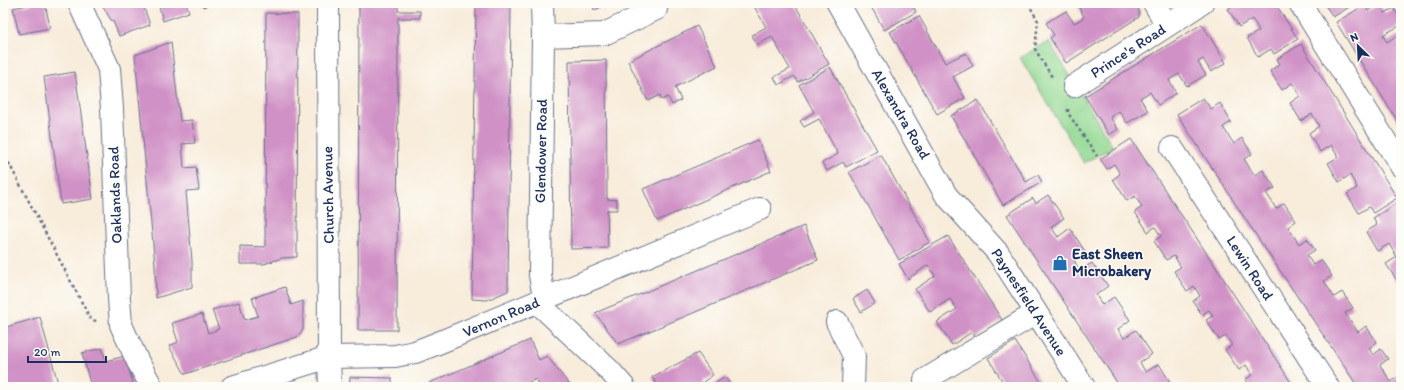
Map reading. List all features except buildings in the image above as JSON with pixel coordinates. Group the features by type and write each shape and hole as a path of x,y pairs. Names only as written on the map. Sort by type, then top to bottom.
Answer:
{"street":[{"name":"Oaklands Road","path":"79,3 109,69 121,325 138,362 152,387"},
{"name":"Church Avenue","path":"328,3 330,387"},
{"name":"Glendower Road","path":"542,3 543,36 540,275 542,300"},
{"name":"Alexandra Road","path":"838,3 946,194 969,220"},
{"path":"1154,3 1167,25"},
{"name":"Prince's Road","path":"1074,86 1202,3"},
{"path":"1300,3 1401,166"},
{"path":"543,36 604,34 656,9"},
{"name":"Lewin Road","path":"1172,148 1328,387"},
{"name":"Vernon Road","path":"232,387 329,357 395,356 415,352 760,209"},
{"name":"Paynesfield Avenue","path":"969,220 998,253 1084,387"},
{"path":"542,300 610,370 624,387"},
{"path":"925,380 1036,312"},
{"path":"837,322 854,356 854,387"}],"path":[{"path":"1028,3 1038,20 1035,49"},
{"path":"3,152 91,320 121,325"}],"green space":[{"path":"1049,41 1113,147 1084,163 1020,58"}],"place":[{"name":"East Sheen Microbakery","path":"1060,263"}]}
